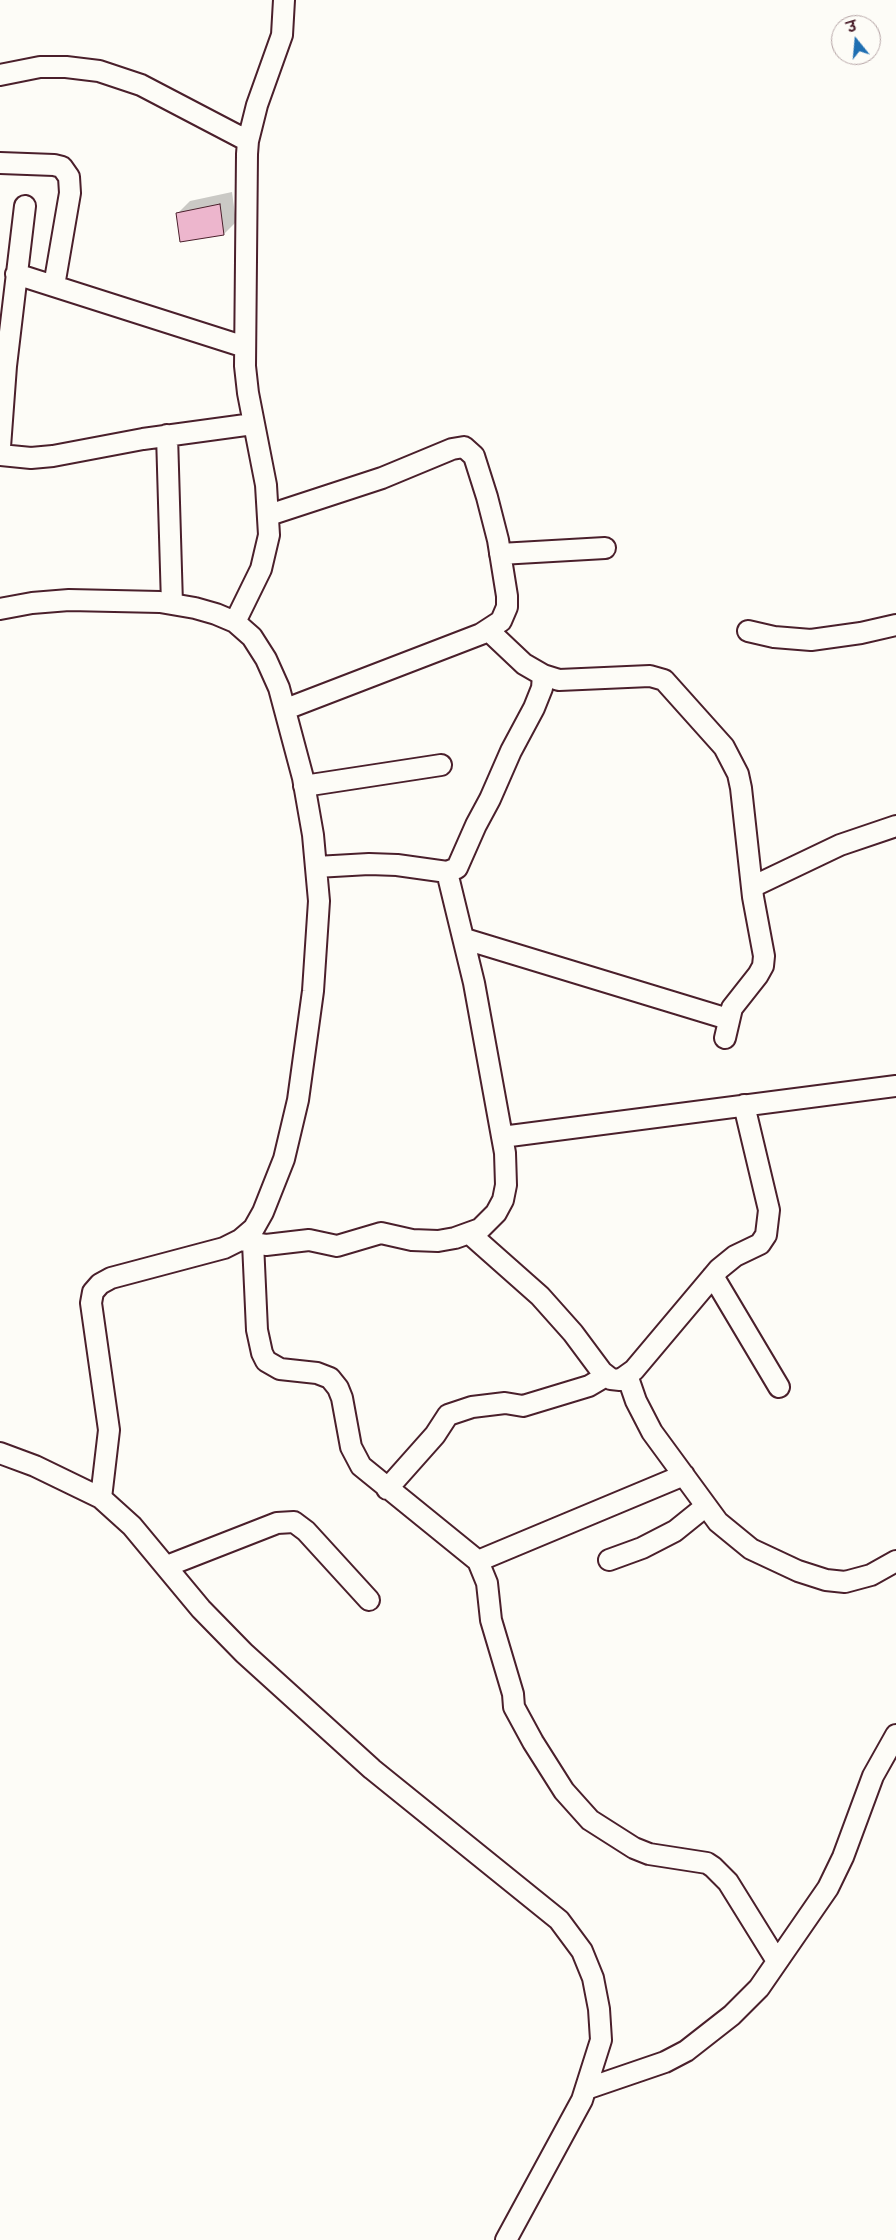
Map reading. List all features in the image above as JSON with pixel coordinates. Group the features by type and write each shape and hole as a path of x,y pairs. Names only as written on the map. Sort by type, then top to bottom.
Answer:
{"street":[{"path":"235,622 261,569 269,535 266,486 248,393 246,347 248,141 265,81 282,35 284,0"},
{"path":"0,75 40,67 66,67 100,72 141,85 248,141"},
{"path":"0,162 54,165 62,167 69,177 70,193 54,286"},
{"path":"0,447 16,274 25,206"},
{"path":"16,274 246,347"},
{"path":"0,455 31,458 53,456 167,435 253,424"},
{"path":"167,435 172,604"},
{"path":"268,515 382,478 452,449 464,447 474,456 479,468 500,554 507,607 501,621 488,630 286,709"},
{"path":"500,554 605,548"},
{"path":"0,609 32,603 69,600 172,604 216,614 235,622 252,637 266,659 286,709 304,786 319,901 313,991 304,1063 291,1135 263,1212 246,1241 257,1330 262,1353 273,1366 317,1373 330,1378 342,1398 354,1457 368,1474 470,1553 478,1562 487,1583 491,1620 513,1694 514,1707 533,1742 564,1791 590,1820 634,1848 649,1854 707,1863 714,1867 728,1882 777,1961"},
{"path":"748,631 774,637 810,640 861,633 896,625"},
{"path":"465,938 727,1028 736,1000 758,975 763,966 764,949 752,887 744,804 738,774 724,747 664,680 650,676 559,680 543,675 524,664 488,630"},
{"path":"316,867 369,864 453,871 460,863 470,836 490,800 510,751 534,708 542,688 543,675"},
{"path":"304,786 441,764"},
{"path":"752,887 833,848 896,826"},
{"path":"101,1498 109,1430 92,1313 93,1292 100,1284 111,1278 246,1241 272,1245 309,1240 337,1246 374,1234 424,1241 455,1238 470,1234 490,1222 503,1200 507,1170 502,1137 465,938 447,872"},
{"path":"502,1137 896,1086"},
{"path":"470,1234 540,1296 573,1333 606,1376 611,1379 620,1380 634,1370 713,1276 736,1256 760,1244 766,1235 769,1225 769,1210 744,1105"},
{"path":"713,1276 779,1387"},
{"path":"387,1489 435,1435 448,1415 472,1407 505,1403 523,1406 589,1386 606,1376"},
{"path":"627,1376 644,1417 706,1506 724,1526 750,1549 798,1571 826,1580 845,1582 858,1580 896,1561"},
{"path":"0,1453 52,1474 101,1498 132,1526 201,1609 302,1706 372,1769 560,1920 582,1951 593,1978 599,2009 601,2040 582,2100 506,2240"},
{"path":"478,1562 684,1475"},
{"path":"609,1560 642,1548 676,1531 706,1506"},
{"path":"167,1566 269,1525 294,1522 306,1531 369,1600"},
{"path":"586,2089 666,2062 686,2051 732,2015 759,1988 828,1888 843,1857 873,1776 896,1735"}],"building":[{"path":"220,204 224,235 180,242 176,213"}]}
